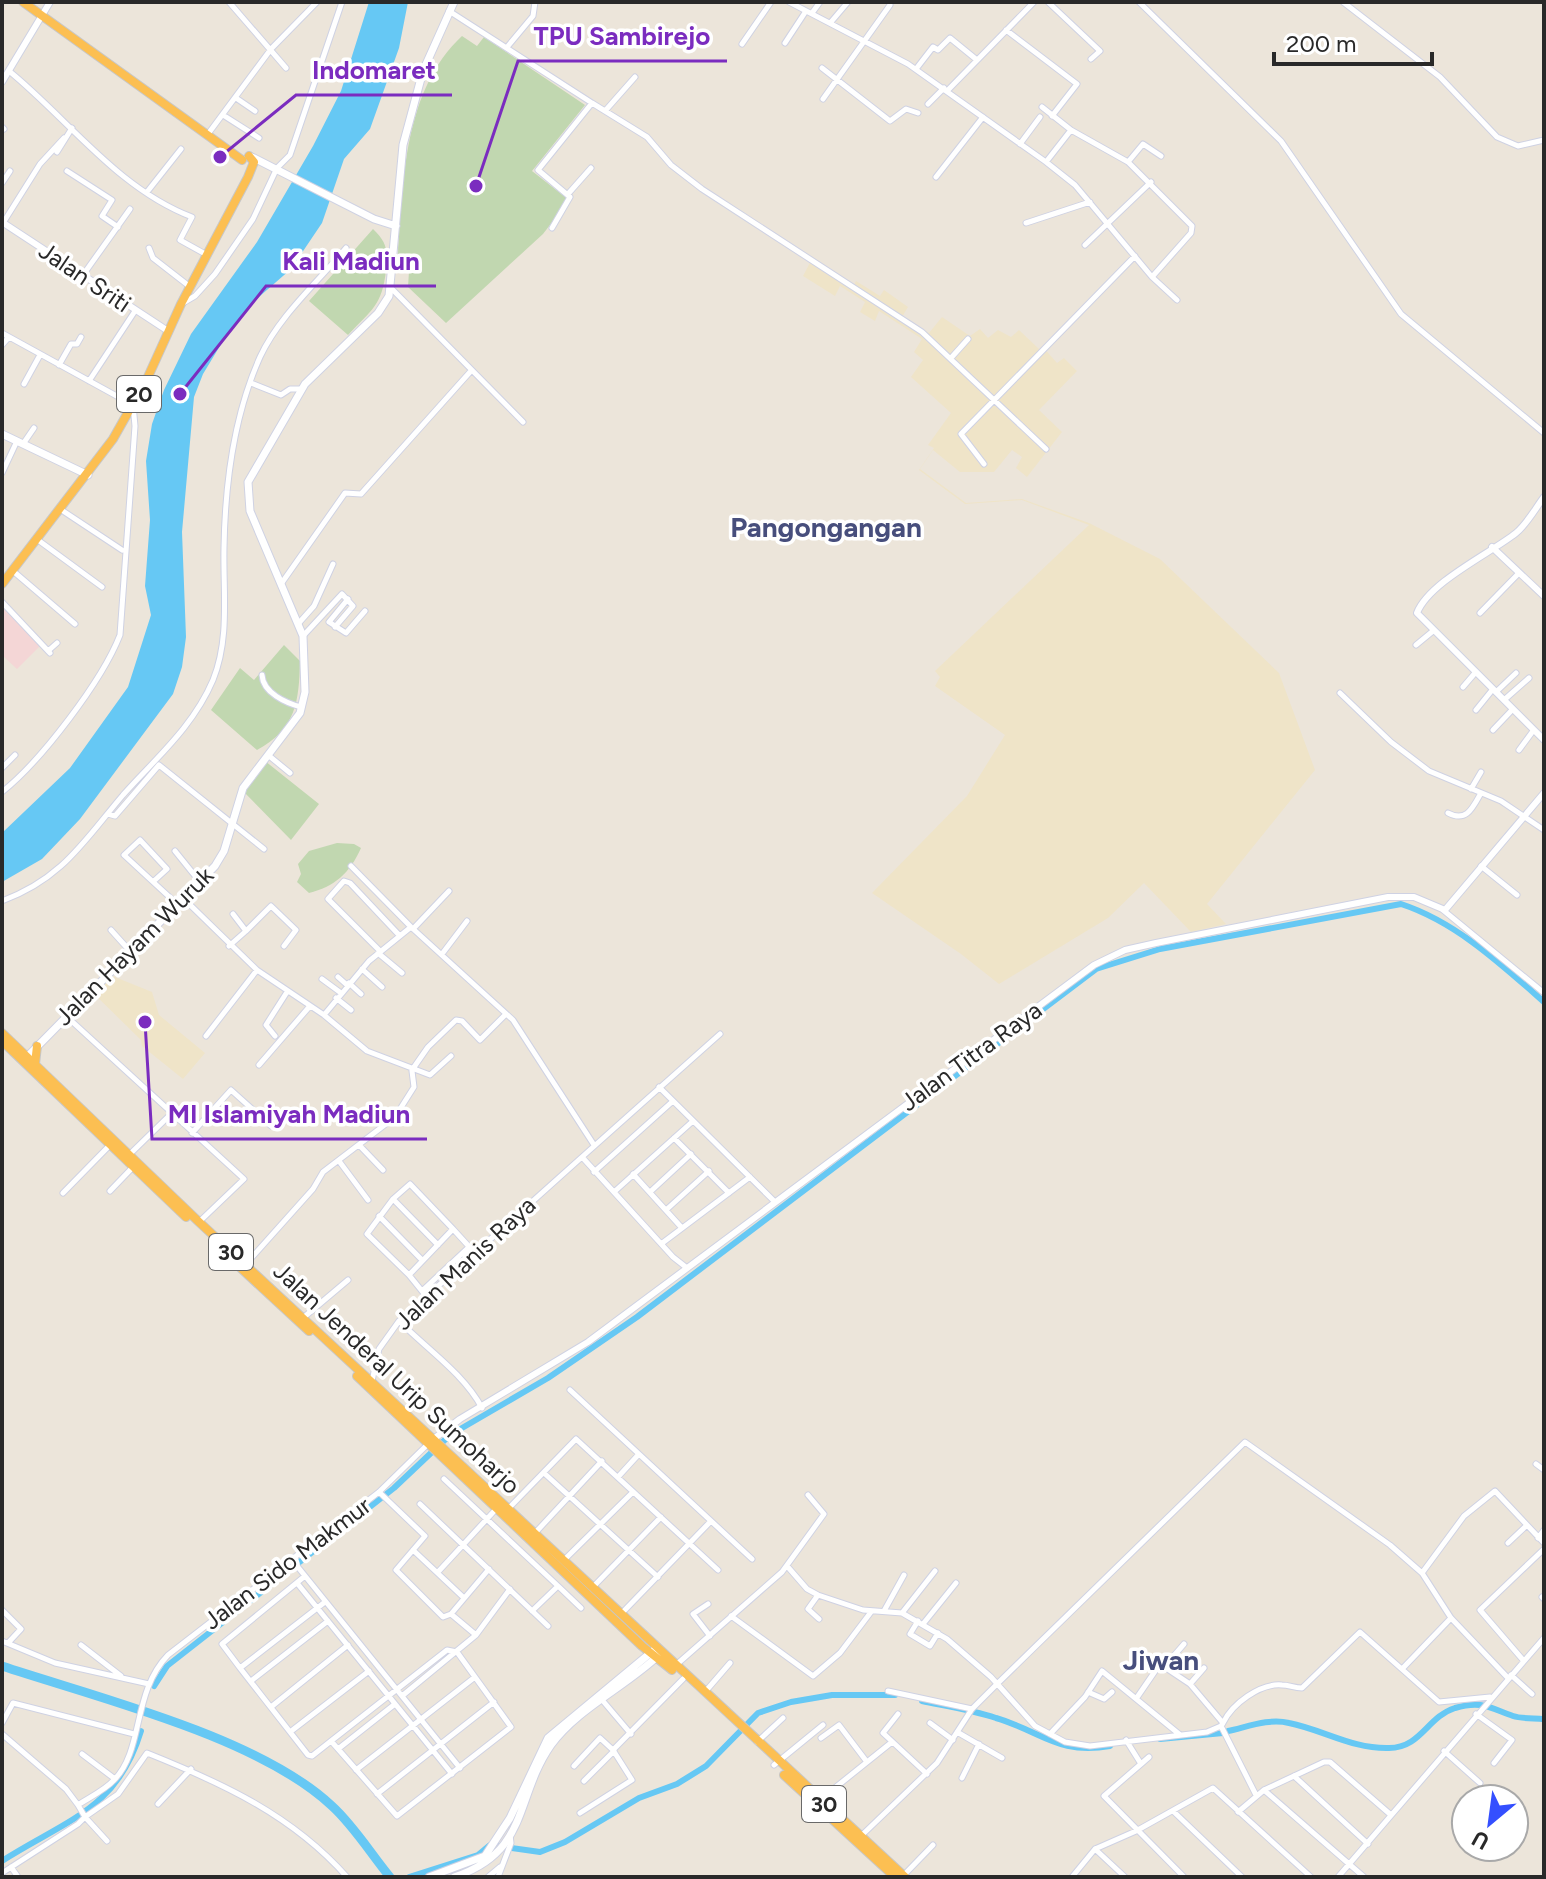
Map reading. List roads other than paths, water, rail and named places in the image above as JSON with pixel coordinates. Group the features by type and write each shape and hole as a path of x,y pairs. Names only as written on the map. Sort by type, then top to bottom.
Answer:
{"highway":[{"path":"23,2 248,161"},
{"name":"20","path":"2,584 88,475 133,405 181,304 244,184 248,161"},
{"name":"Jalan Jenderal Urip Sumoharjo","path":"2,1033 134,1166 436,1447 535,1534 620,1615 655,1654"},
{"name":"Jalan Jenderal Urip Sumoharjo","path":"2,1041 35,1064 372,1382 436,1447"},
{"path":"35,1064 37,1046"},
{"name":"Jalan Jenderal Urip Sumoharjo","path":"502,1506 655,1654"},
{"name":"30","path":"655,1654 675,1665 738,1728 861,1836 901,1877"},
{"name":"30","path":"655,1654 901,1877"}],"main road":[{"name":"Jalan Hayam Wuruk","path":"25,1059 129,950 200,882 224,851 243,788 302,707 307,669 303,636 250,511 246,490 252,473 301,389 378,313 391,288 403,145 423,71 454,2"},
{"path":"248,161 279,171 396,226"},
{"path":"2,434 88,475"},
{"path":"532,1779 553,1742 655,1654"},
{"path":"454,1877 485,1866 507,1837 548,1738 655,1654"},
{"path":"429,1877 492,1854"}],"street":[{"path":"2,82 50,2"},
{"path":"229,2 286,68"},
{"path":"208,134 271,49 317,2"},
{"path":"181,304 200,292 245,232 296,144 342,2"},
{"path":"508,46 533,16 535,2"},
{"path":"742,44 771,2"},
{"path":"789,2 916,69 1046,162 1090,202 1152,277 1177,300"},
{"path":"785,43 820,2"},
{"path":"831,22 848,2"},
{"path":"928,104 1034,2"},
{"path":"1048,2 1100,51 1091,59"},
{"path":"1139,2 1281,141 1401,314 1544,433"},
{"path":"1343,2 1440,77 1497,137 1518,146 1544,140"},
{"path":"823,99 890,5"},
{"path":"449,11 647,137 671,165 695,184 922,332 1046,449"},
{"path":"1006,30 1077,84 1052,116"},
{"path":"916,69 933,47 938,50 950,38 977,60"},
{"path":"822,68 890,121 906,109 918,113"},
{"path":"9,71 147,192 192,217 180,240 207,255"},
{"path":"605,111 635,77"},
{"path":"236,98 255,111"},
{"path":"552,228 569,203 568,194 538,170 592,103"},
{"path":"1042,107 1071,130 1128,162 1151,182 1192,229 1152,277"},
{"path":"223,115 259,138"},
{"path":"936,177 983,117"},
{"path":"1020,144 1040,117"},
{"path":"2,222 40,164 72,128"},
{"path":"1046,162 1071,130"},
{"path":"57,152 66,140 64,138"},
{"path":"1128,162 1142,145 1161,156"},
{"path":"147,192 181,149"},
{"path":"568,194 591,168"},
{"path":"2,183 10,171"},
{"path":"67,171 112,200 102,216 118,227"},
{"path":"1085,245 1151,182"},
{"path":"1026,223 1090,202"},
{"path":"83,275 130,209"},
{"name":"Jalan Sriti","path":"2,222 168,331"},
{"path":"149,248 153,258 190,287"},
{"path":"2,901 44,882 73,857 187,727 213,680 224,635 224,546 234,441 251,383 260,358 280,324 346,248"},
{"path":"984,464 960,436 1135,256"},
{"path":"391,288 470,372 523,422"},
{"path":"89,381 135,311"},
{"path":"2,333 133,405 134,450 120,635 108,666 23,774 2,792"},
{"path":"2,345 9,337"},
{"path":"59,365 71,344 78,343 81,337"},
{"path":"951,358 968,339"},
{"path":"24,384 40,355"},
{"path":"281,584 345,493 361,494 470,372"},
{"path":"251,383 279,395 290,389 301,389"},
{"path":"2,473 20,442 34,428"},
{"path":"1544,497 1520,528 1492,547 1419,608 1418,616 1544,740"},
{"path":"60,509 122,550"},
{"path":"38,540 102,587"},
{"path":"1492,547 1544,596"},
{"path":"298,624 314,606 333,564"},
{"path":"13,571 75,624"},
{"path":"1480,613 1518,574"},
{"path":"303,636 341,594 353,606 335,627"},
{"path":"329,622 348,599"},
{"path":"2,602 49,652 57,643"},
{"path":"331,604 344,617"},
{"path":"321,616 346,633 365,611"},
{"path":"1416,645 1433,631"},
{"path":"1463,687 1475,673"},
{"path":"1476,710 1516,673"},
{"path":"262,675 265,687 281,699 302,707"},
{"path":"1503,701 1529,678"},
{"path":"1340,693 1391,742 1429,771 1523,814 1544,830"},
{"path":"1493,730 1512,710"},
{"path":"1519,750 1533,731"},
{"path":"2,754 10,760"},
{"path":"267,754 290,773"},
{"path":"2,768 15,755"},
{"path":"108,814 115,816 159,765 264,849"},
{"path":"1471,789 1481,772"},
{"path":"1448,813 1459,817 1467,814 1481,793"},
{"path":"1544,793 1523,814 1451,905 1443,910 1544,993"},
{"path":"140,840 167,868 155,880 150,882 124,855 140,840"},
{"path":"175,851 200,882"},
{"path":"351,866 412,928 506,1014 535,1049 594,1145 720,1034"},
{"path":"1481,866 1517,895"},
{"path":"155,880 257,970 324,1015 367,1051 412,1070 434,1075 451,1056"},
{"path":"399,935 350,883 344,881 328,899 402,973"},
{"path":"324,1015 362,968 399,935 412,928 449,891"},
{"name":"Jalan Titra Raya","path":"436,1447 482,1408 588,1342 1075,979 1117,953 1388,897 1414,897 1443,910"},
{"path":"229,946 271,906 296,930 284,946"},
{"path":"233,914 246,931"},
{"path":"442,954 467,921"},
{"path":"111,930 129,950"},
{"path":"362,968 382,987"},
{"path":"206,1036 257,970"},
{"path":"338,977 361,994"},
{"path":"322,979 351,1010"},
{"path":"275,1036 266,1025 287,992"},
{"path":"259,1065 310,1006"},
{"path":"245,1265 313,1189 319,1176 395,1117 411,1096 415,1084 412,1070 433,1042 456,1020 462,1021 480,1040 506,1014"},
{"path":"65,1015 244,1179 199,1222"},
{"path":"659,1087 775,1202"},
{"path":"192,1133 231,1090 271,1126"},
{"path":"594,1172 673,1101"},
{"path":"130,1154 171,1114"},
{"path":"614,1192 693,1121"},
{"path":"674,1138 729,1193"},
{"path":"63,1193 111,1144"},
{"name":"Jalan Manis Raya","path":"372,1382 379,1349 424,1293 594,1145"},
{"path":"360,1146 383,1170"},
{"path":"650,1192 691,1154"},
{"path":"582,1157 687,1268"},
{"path":"339,1161 368,1200"},
{"path":"110,1191 134,1166"},
{"path":"666,1210 709,1171"},
{"path":"633,1174 682,1228"},
{"path":"661,1244 750,1177"},
{"path":"424,1293 367,1234 393,1199 410,1184 472,1249"},
{"path":"393,1199 438,1245"},
{"path":"379,1216 422,1260"},
{"path":"409,1275 453,1229"},
{"path":"303,1318 348,1280"},
{"path":"399,1321 442,1364 462,1379 482,1408"},
{"path":"570,1390 752,1559"},
{"path":"438,1572 487,1519 544,1473 576,1439 718,1570"},
{"path":"861,1836 927,1774 972,1710 997,1684 1245,1442 1390,1545 1422,1573 1451,1618 1509,1676 1532,1694"},
{"name":"Jalan Sido Makmur","path":"115,1779 127,1762 141,1703 158,1665 178,1646 383,1496 436,1447"},
{"path":"618,1477 639,1454"},
{"path":"535,1534 602,1461"},
{"path":"1536,1464 1544,1470"},
{"path":"544,1473 658,1577"},
{"path":"444,1479 581,1608"},
{"path":"1422,1573 1464,1516 1493,1492 1498,1491 1544,1543"},
{"path":"562,1561 633,1492"},
{"path":"675,1665 787,1566 824,1514 808,1495"},
{"path":"383,1496 425,1536 397,1572 443,1617 451,1614 489,1569"},
{"path":"420,1504 548,1626"},
{"path":"592,1588 661,1517"},
{"path":"620,1615 711,1521"},
{"path":"1508,1543 1526,1526"},
{"path":"1538,1538 1544,1530"},
{"path":"1523,1660 1480,1610 1544,1549"},
{"path":"413,1550 463,1597"},
{"path":"294,1561 460,1768"},
{"path":"787,1566 807,1589 818,1595 871,1612 902,1613 938,1633 997,1684 1032,1723 1078,1747 1207,1732 1222,1724 1232,1707 1265,1688 1281,1685 1302,1688 1360,1632 1439,1702 1490,1697"},
{"path":"902,1613 935,1571"},
{"path":"303,1574 297,1583 222,1644 310,1756 443,1652 457,1652"},
{"path":"884,1611 904,1575"},
{"path":"297,1583 452,1774"},
{"path":"938,1633 930,1646 910,1634 956,1583"},
{"path":"532,1611 558,1586"},
{"path":"402,1696 476,1635 510,1589"},
{"path":"818,1595 808,1610 819,1619"},
{"path":"240,1668 325,1602"},
{"path":"708,1604 693,1614 710,1636"},
{"path":"2,1610 21,1629 5,1642 55,1663 131,1679 147,1687"},
{"path":"731,1616 813,1676 840,1653 871,1612"},
{"path":"451,1614 476,1635"},
{"path":"1403,1668 1451,1618"},
{"path":"251,1681 328,1621"},
{"path":"1338,1877 1477,1712 1544,1638"},
{"path":"1138,1696 1162,1665 1184,1644"},
{"path":"81,1645 122,1678"},
{"path":"271,1707 348,1645"},
{"path":"331,1741 395,1814 400,1815 511,1727 457,1652"},
{"path":"1150,1659 1190,1684 1222,1724 1256,1795"},
{"path":"704,1693 730,1663"},
{"path":"1190,1684 1204,1668"},
{"path":"290,1732 369,1671"},
{"path":"1050,1734 1088,1692 1102,1671 1138,1696 1180,1734"},
{"path":"356,1770 475,1677"},
{"path":"584,1781 683,1679"},
{"path":"888,1691 972,1710"},
{"path":"1088,1692 1104,1699 1112,1692"},
{"path":"603,1701 631,1734"},
{"path":"377,1794 494,1702"},
{"path":"2,1723 13,1703 134,1734"},
{"path":"338,1749 395,1704"},
{"path":"1477,1712 1512,1740 1494,1763"},
{"path":"898,1714 882,1732 927,1774"},
{"path":"756,1742 783,1718"},
{"path":"930,1723 953,1740"},
{"path":"776,1763 823,1725"},
{"path":"821,1738 839,1725 867,1762"},
{"path":"957,1732 1002,1758"},
{"path":"2,1734 66,1789 84,1816 107,1841"},
{"path":"574,1766 599,1739 613,1751 632,1780 580,1813"},
{"path":"820,1799 892,1742"},
{"path":"1128,1742 1141,1764"},
{"path":"962,1778 979,1744"},
{"path":"1444,1751 1480,1783"},
{"path":"79,1806 115,1779 82,1754"},
{"path":"2,1873 118,1794 145,1754 191,1769 254,1800 321,1851 347,1877"},
{"path":"1149,1757 1104,1796 1184,1877"},
{"path":"1238,1812 1264,1790 1330,1762 1391,1815"},
{"path":"158,1804 191,1769"},
{"path":"1294,1776 1368,1844"},
{"path":"1072,1877 1095,1849 1136,1831 1213,1788 1311,1877"},
{"path":"1264,1790 1364,1877"},
{"path":"1173,1811 1242,1877"},
{"path":"498,1877 507,1851 507,1837"},
{"path":"901,1877 933,1845"},
{"path":"1095,1849 1125,1877"},
{"path":"11,1867 18,1877"},
{"path":"488,1877 500,1867"}],"water":[{"path":"369,2 408,2 399,48 370,129 344,159 322,223 291,269 252,303 229,331 203,374 194,397 182,532 186,637 182,667 173,694 80,819 42,859 2,882 2,833 70,768 128,687 151,615 145,586 150,520 146,461 152,424 164,390 191,334 257,242 313,146 341,91"}],"waterway":[{"path":"154,1686 167,1666 394,1488 450,1435 548,1378 637,1317 1096,969 1160,949 1401,904 1459,933 1544,1002"},
{"path":"2,1666 176,1722 263,1760 301,1781 332,1806 390,1877"},
{"path":"409,1877 478,1855 490,1845 540,1852 565,1842 639,1798 677,1784 706,1766 758,1713 791,1702 832,1695 895,1695"},
{"path":"922,1701 987,1715 1063,1745 1110,1746"},
{"path":"1228,1731 1281,1722 1363,1746 1389,1748 1409,1743 1445,1712 1464,1706 1479,1705 1517,1717 1544,1719"},
{"path":"2,1861 68,1823 103,1796 131,1758 141,1731"},
{"path":"1160,1739 1223,1733"}],"place":[{"name":"Indomaret","path":"220,157"},
{"name":"TPU Sambirejo","path":"476,186"},
{"name":"Kali Madiun","path":"180,394"},
{"name":"MI Islamiyah Madiun","path":"145,1022"}],"district":[{"name":"Pangongangan","path":"826,527"},
{"name":"Jiwan","path":"1161,1660"}]}
